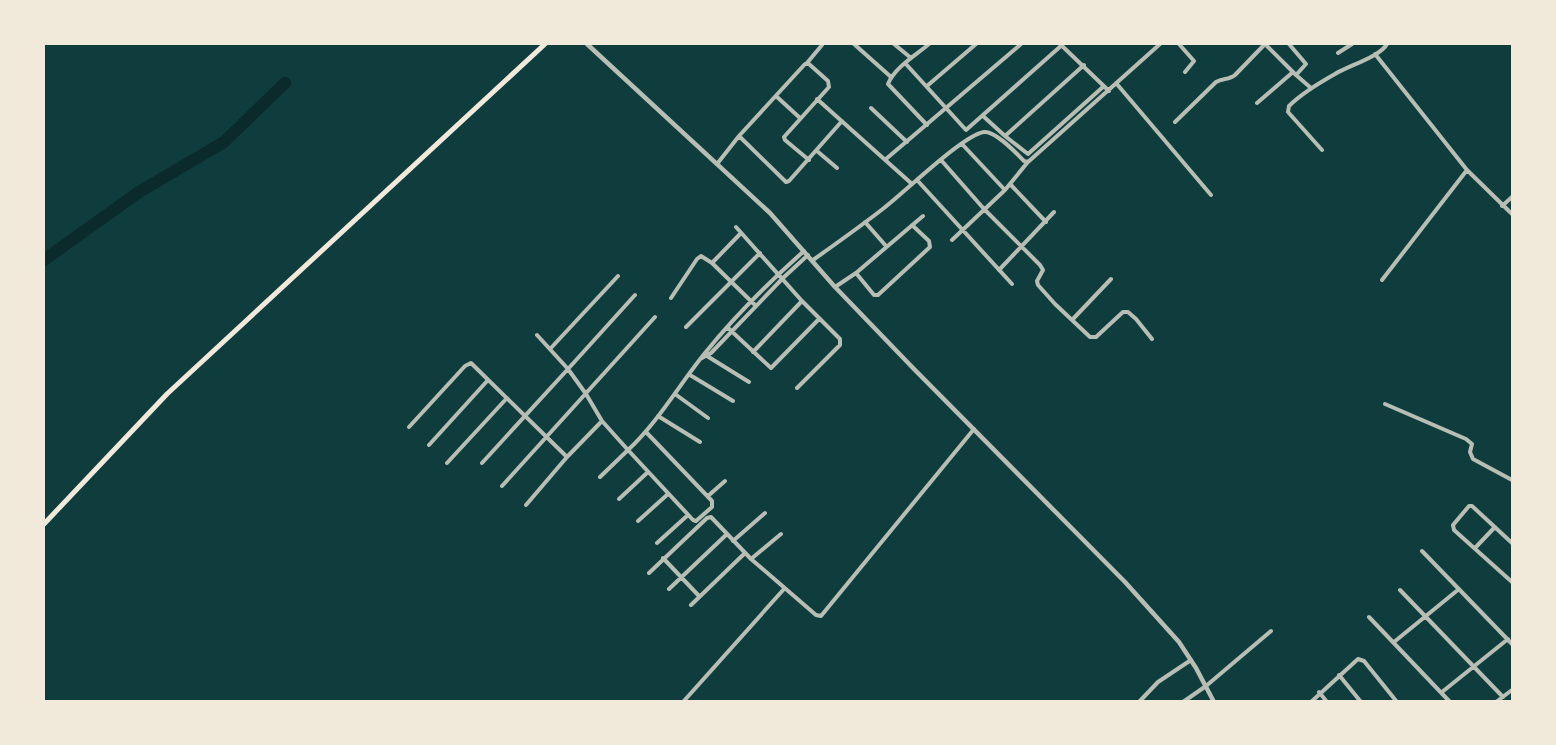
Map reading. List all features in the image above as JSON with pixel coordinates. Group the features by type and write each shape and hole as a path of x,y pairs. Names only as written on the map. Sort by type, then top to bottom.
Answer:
{"main road":[{"path":"44,524 167,394 545,44"}],"street":[{"path":"587,44 762,205 835,287 1125,582 1173,634 1215,702"},
{"path":"717,164 739,136 822,45 820,44"},
{"path":"854,44 891,77"},
{"path":"894,44 911,58"},
{"path":"927,125 888,87 888,82 905,63 929,44"},
{"path":"927,86 976,44"},
{"path":"886,159 1021,44"},
{"path":"905,63 966,130 1061,44 1109,91"},
{"path":"952,240 1005,190 1027,163 1160,44"},
{"path":"1179,44 1194,61 1185,72"},
{"path":"1175,122 1216,82 1223,78 1232,78 1265,44 1311,88"},
{"path":"1257,104 1295,74 1306,62 1289,44"},
{"path":"1338,53 1352,44"},
{"path":"1322,150 1287,110 1294,101 1311,88 1376,54 1387,44"},
{"path":"1376,54 1467,170 1512,214"},
{"path":"806,63 830,84 784,138 809,160"},
{"path":"1005,136 1084,65"},
{"path":"1116,83 1211,195"},
{"path":"983,116 1028,154 1104,86"},
{"path":"776,96 800,118"},
{"path":"818,99 912,184"},
{"path":"871,108 907,142"},
{"path":"739,136 786,182 809,160 842,121"},
{"path":"813,260 865,222 962,144 981,133 990,133 1027,163"},
{"path":"962,144 1005,190"},
{"path":"817,151 837,168"},
{"path":"941,160 1043,270 1037,281 1038,285 1072,320 1094,338 1123,312 1128,312 1136,318 1152,339"},
{"path":"1382,280 1467,170"},
{"path":"917,180 1012,284"},
{"path":"1010,184 1046,222"},
{"path":"1502,206 1512,196"},
{"path":"999,270 1054,212"},
{"path":"835,287 856,273 923,216"},
{"path":"865,222 886,246"},
{"path":"856,273 873,295 878,295 930,247 929,241 912,225"},
{"path":"736,227 841,342 797,388"},
{"path":"712,263 741,233"},
{"path":"686,327 759,253"},
{"path":"706,355 728,327 779,273 806,253"},
{"path":"600,477 646,432 701,358 732,331 806,253"},
{"path":"671,298 699,257 703,256 756,306"},
{"path":"550,350 618,276"},
{"path":"1072,320 1111,279"},
{"path":"482,463 635,295"},
{"path":"753,352 802,301"},
{"path":"502,486 655,317"},
{"path":"728,327 766,365 774,367 820,319"},
{"path":"537,335 568,369 602,422 696,521 708,512 713,504 646,432"},
{"path":"706,355 749,382"},
{"path":"409,427 467,363 471,363 567,457"},
{"path":"690,375 733,401"},
{"path":"429,445 488,380"},
{"path":"675,394 708,418"},
{"path":"447,463 507,398"},
{"path":"1385,404 1466,440 1472,444 1470,453 1473,459 1512,480"},
{"path":"658,416 700,442"},
{"path":"526,505 567,457 602,422"},
{"path":"649,573 709,517 715,520 751,559 784,589 816,615 821,616 974,429"},
{"path":"620,499 648,472"},
{"path":"708,496 725,481"},
{"path":"638,520 668,494"},
{"path":"1512,543 1474,507 1469,506 1452,528 1512,582"},
{"path":"733,541 765,513"},
{"path":"657,543 688,515"},
{"path":"1475,548 1495,527"},
{"path":"669,589 728,534"},
{"path":"751,559 781,534"},
{"path":"1422,551 1512,644"},
{"path":"691,605 745,553"},
{"path":"663,558 699,596"},
{"path":"683,702 784,589"},
{"path":"1394,642 1459,589"},
{"path":"1400,590 1503,697"},
{"path":"1369,617 1450,702"},
{"path":"1183,702 1206,686 1271,631"},
{"path":"1442,692 1508,639"},
{"path":"1311,702 1319,692 1358,659 1364,662 1397,702"},
{"path":"1139,702 1158,682 1191,660"},
{"path":"1339,675 1361,702"},
{"path":"1496,702 1512,690"},
{"path":"1319,692 1327,702"}],"waterway":[{"path":"44,260 139,192 224,142 285,83"}]}
